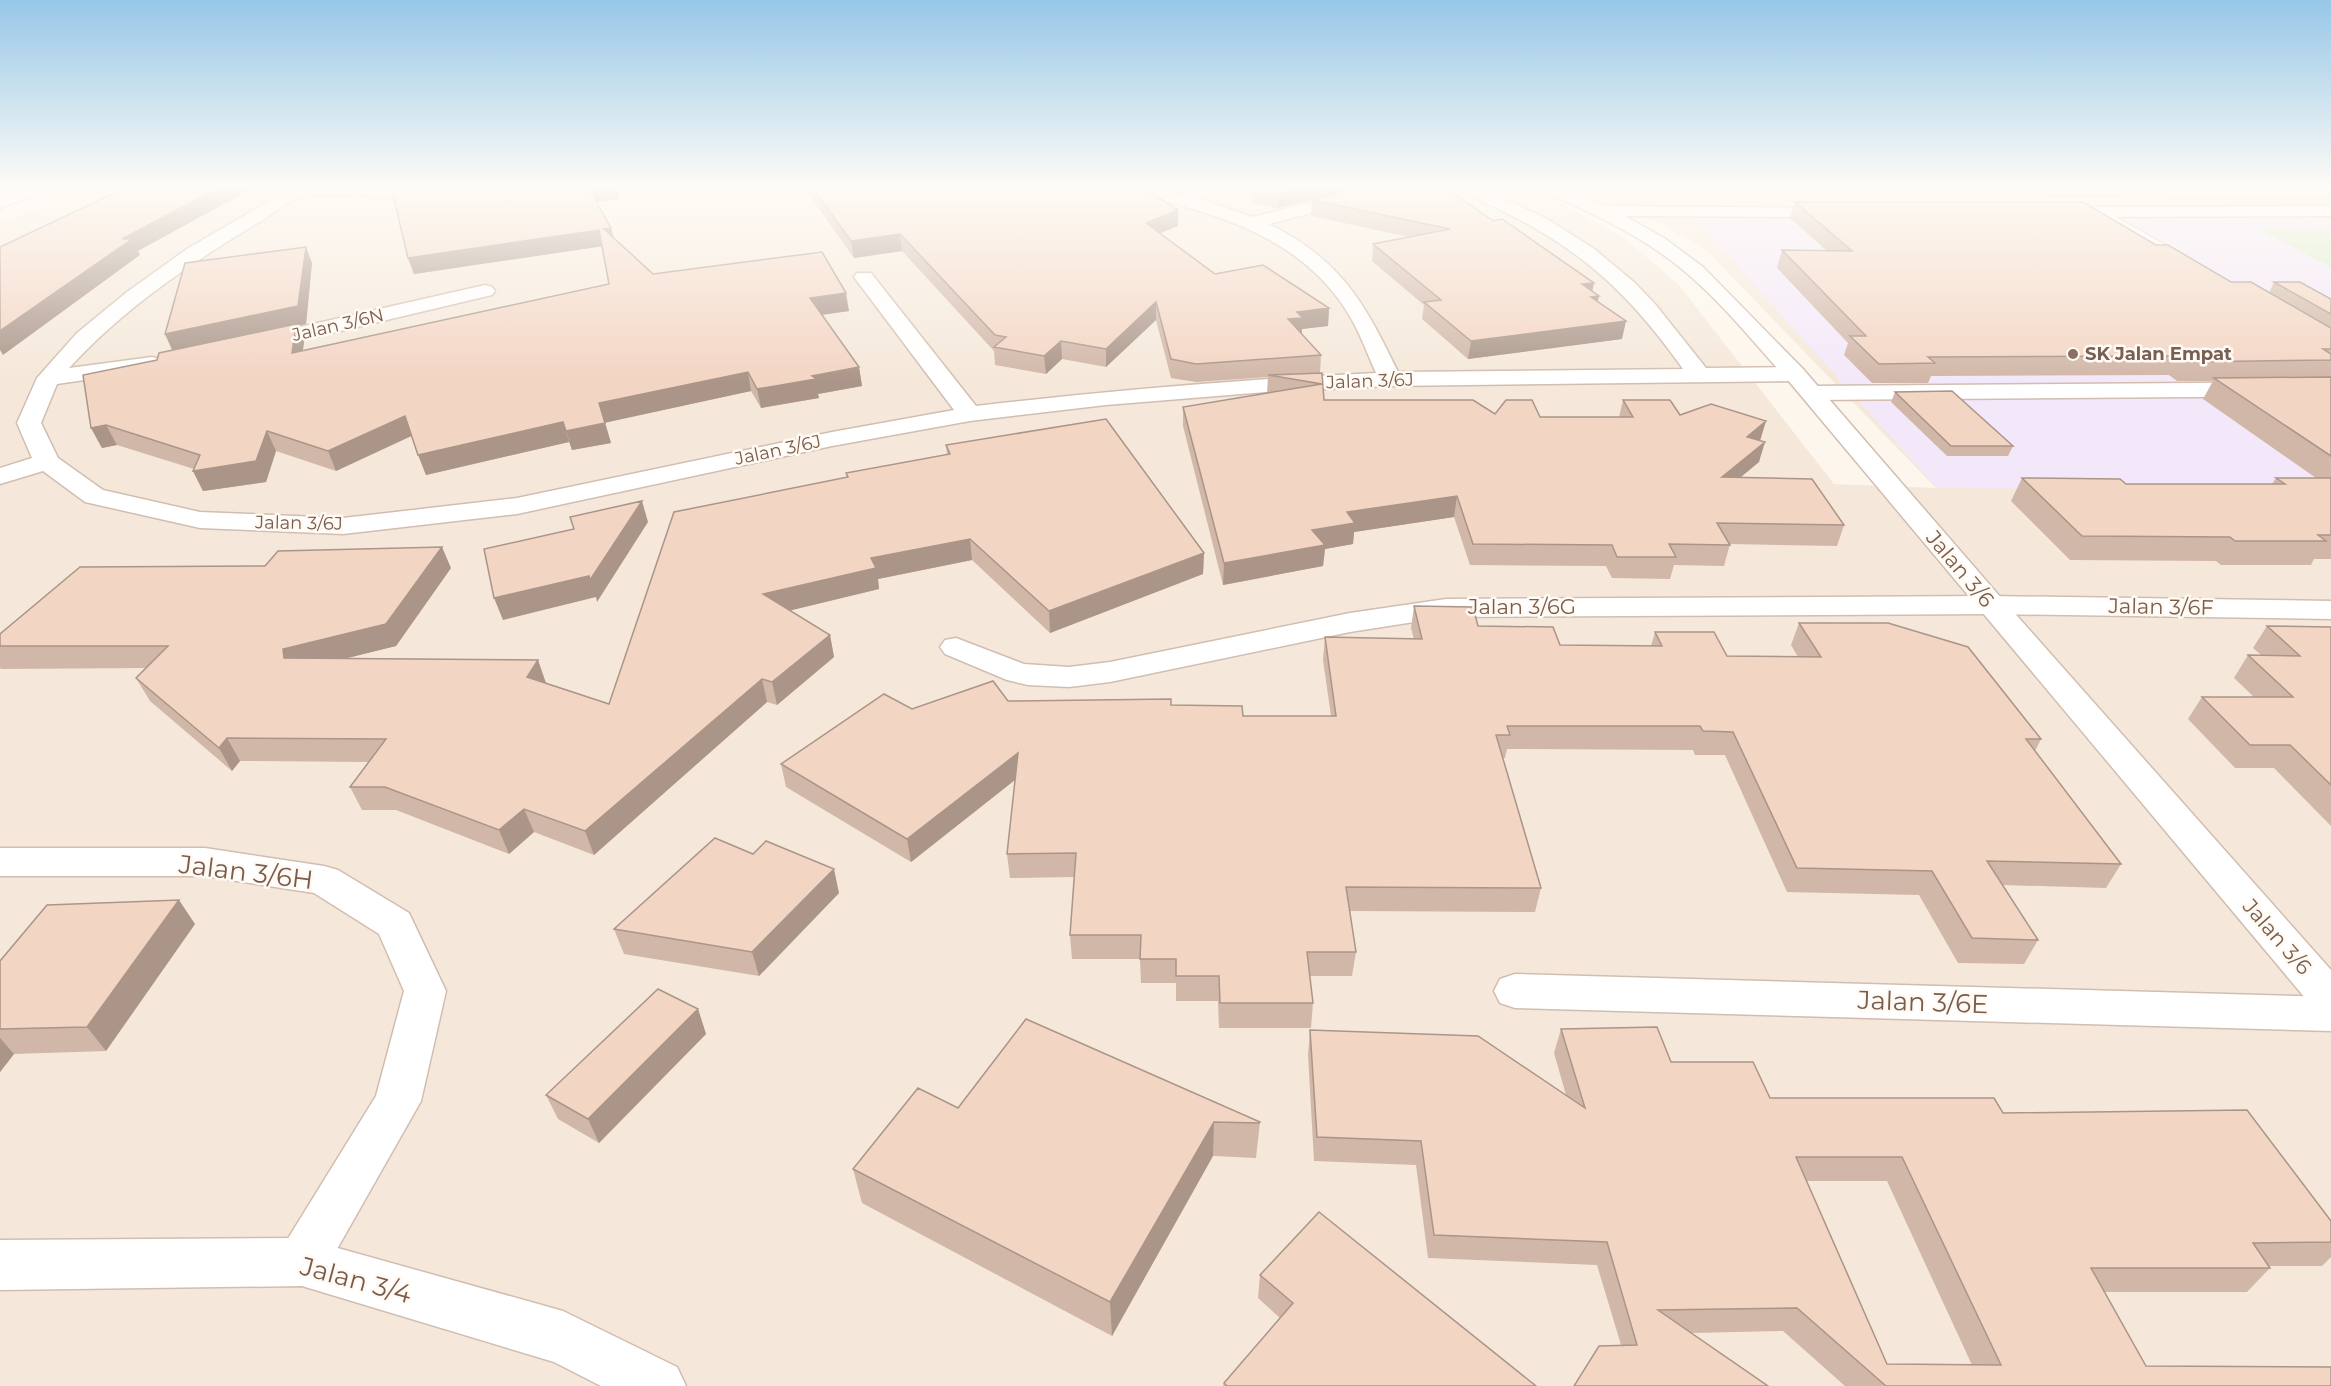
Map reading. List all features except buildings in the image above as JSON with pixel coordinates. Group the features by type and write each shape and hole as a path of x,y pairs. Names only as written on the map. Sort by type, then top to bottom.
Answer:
{"street":[{"name":"Jalan 3/6J","path":"196,252 134,296 85,338 48,378 29,423 47,462 94,496 200,520 343,526 517,506 832,439 970,414 1106,398 1266,385 1390,380 1699,374 1804,384 2331,389"},
{"path":"1306,252 1333,278 1354,306 1390,380"},
{"path":"1585,252 1648,308 1699,374"},
{"name":"Jalan 3/6","path":"1670,252 1696,271 1804,384 1990,605 2331,999"},
{"path":"864,278 970,414"},
{"name":"Jalan 3/6N","path":"233,349 485,291"},
{"path":"48,378 176,361"},
{"path":"0,476 47,462"},
{"name":"Jalan 3/6F","path":"1990,605 2331,610"},
{"name":"Jalan 3/6G","path":"956,647 1009,670 1029,675 1056,676 1112,670 1375,616 1446,608 1990,605"},
{"name":"Jalan 3/6H","path":"0,861 205,862 324,880 395,924 425,991 398,1101 302,1262"},
{"name":"Jalan 3/6E","path":"1515,991 2331,1014"},
{"name":"Jalan 3/4","path":"0,1265 302,1262 563,1338 658,1386"}],"lane":[{"path":"2171,252 2190,263"}],"shaded area":[{"path":"0,252 1641,252 1678,284 1834,484 1936,488 1708,252 2331,252 2331,1386 0,1386"},
{"name":"SK Jalan Empat","path":"1724,252 2331,252 2331,491 1937,488"}],"green space":[{"path":"2302,252 2331,252 2331,267"}],"place":[{"name":"SK Jalan Empat","path":"2073,354"}]}
